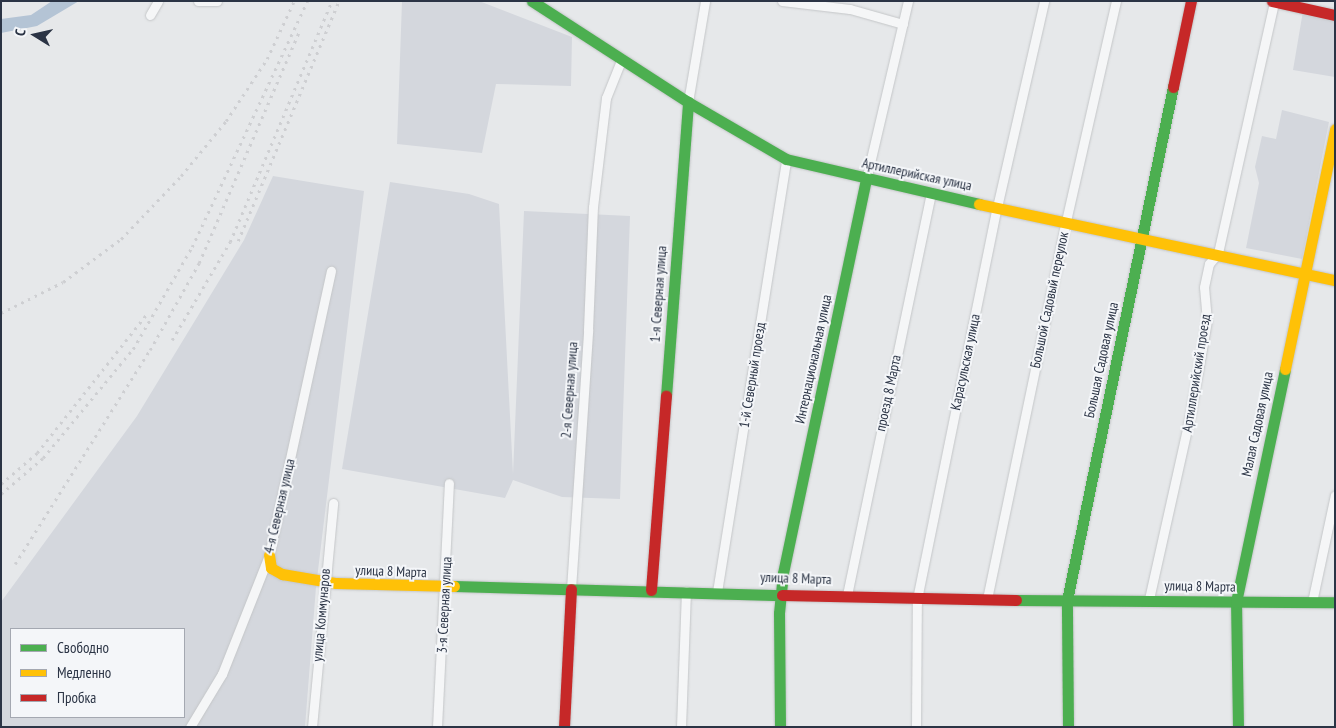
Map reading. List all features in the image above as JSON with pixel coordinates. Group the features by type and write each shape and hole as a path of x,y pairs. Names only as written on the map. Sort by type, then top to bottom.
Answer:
{"street":[{"path":"150,15 158,1"},
{"path":"198,1 217,2"},
{"name":"Артиллерийская улица","path":"532,1 688,102 786,159 866,180 1218,253 1335,280"},
{"name":"1-я Северная улица","path":"651,590 688,102 705,1"},
{"path":"782,1 850,9 903,24"},
{"name":"Интернациональная улица","path":"780,727 781,593 866,180 908,1"},
{"name":"Карасульская улица","path":"916,727 916,599 997,207 1044,1"},
{"name":"Большой Садовый переулок","path":"987,600 1066,221 1116,1"},
{"name":"Большая Садовая улица","path":"1068,727 1067,600 1191,1"},
{"path":"1273,2 1335,15"},
{"name":"Артиллерийский проезд","path":"1149,599 1190,416 1207,321 1204,287 1209,264 1218,253 1273,2"},
{"name":"2-я Северная улица","path":"564,727 588,330 593,207 606,98 622,58"},
{"name":"Малая Садовая улица","path":"1238,727 1236,602 1303,273 1335,130"},
{"name":"1-й Северный проезд","path":"718,592 786,159"},
{"name":"проезд 8 Марта","path":"847,595 930,192"},
{"name":"4-я Северная улица","path":"190,727 222,674 260,574 269,556 331,272"},
{"name":"3-я Северная улица","path":"437,727 449,483"},
{"path":"1312,602 1335,495"},
{"name":"улица Коммунаров","path":"312,727 324,583 333,504"},
{"path":"260,574 271,568 269,556"},
{"name":"улица 8 Марта","path":"271,568 324,583 444,588 781,593 916,599 1149,599 1236,602 1335,602"},
{"path":"681,727 686,591"}],"shaded area":[{"path":"402,1 479,1 572,37 571,86 496,84 482,153 397,144"},
{"path":"1303,11 1335,18 1335,77 1293,70"},
{"path":"1282,110 1329,122 1302,259 1246,248 1259,183 1255,167 1262,136 1276,139"},
{"path":"273,176 364,191 316,587 305,727 1,727 1,602 137,416 244,240"},
{"path":"390,182 469,194 499,204 513,474 524,211 630,216 620,499 562,497 513,480 505,498 342,469"}],"water":[{"path":"52,1 79,1 37,26 1,33 1,19 31,15"}],"railway":[{"path":"1,313 63,282 121,239 181,176 226,121 267,59 294,1"},
{"path":"1,494 43,458 133,349 192,247 307,1"},
{"path":"172,340 230,242 332,1"},
{"path":"238,241 339,1"},
{"path":"15,564 150,350 199,263 299,32"},
{"path":"1,484 37,453 146,315"}],"traffic: fast":[{"path":"532,1 688,102 786,159 979,204"},
{"path":"1068,727 1067,600 1173,87"},
{"path":"666,396 688,102"},
{"path":"780,727 779,613 783,573 866,180"},
{"path":"1238,727 1236,602 1285,369"},
{"path":"454,586 782,595"},
{"path":"1016,600 1335,602"}],"traffic: slow":[{"path":"1285,369 1335,129"},
{"path":"979,204 1335,280"},
{"path":"269,555 271,568 282,574 336,583 454,586"}],"traffic: jam":[{"path":"1173,87 1191,1"},
{"path":"1272,1 1335,15"},
{"path":"651,590 666,396"},
{"path":"564,727 571,589"},
{"path":"782,595 1016,600"}]}
